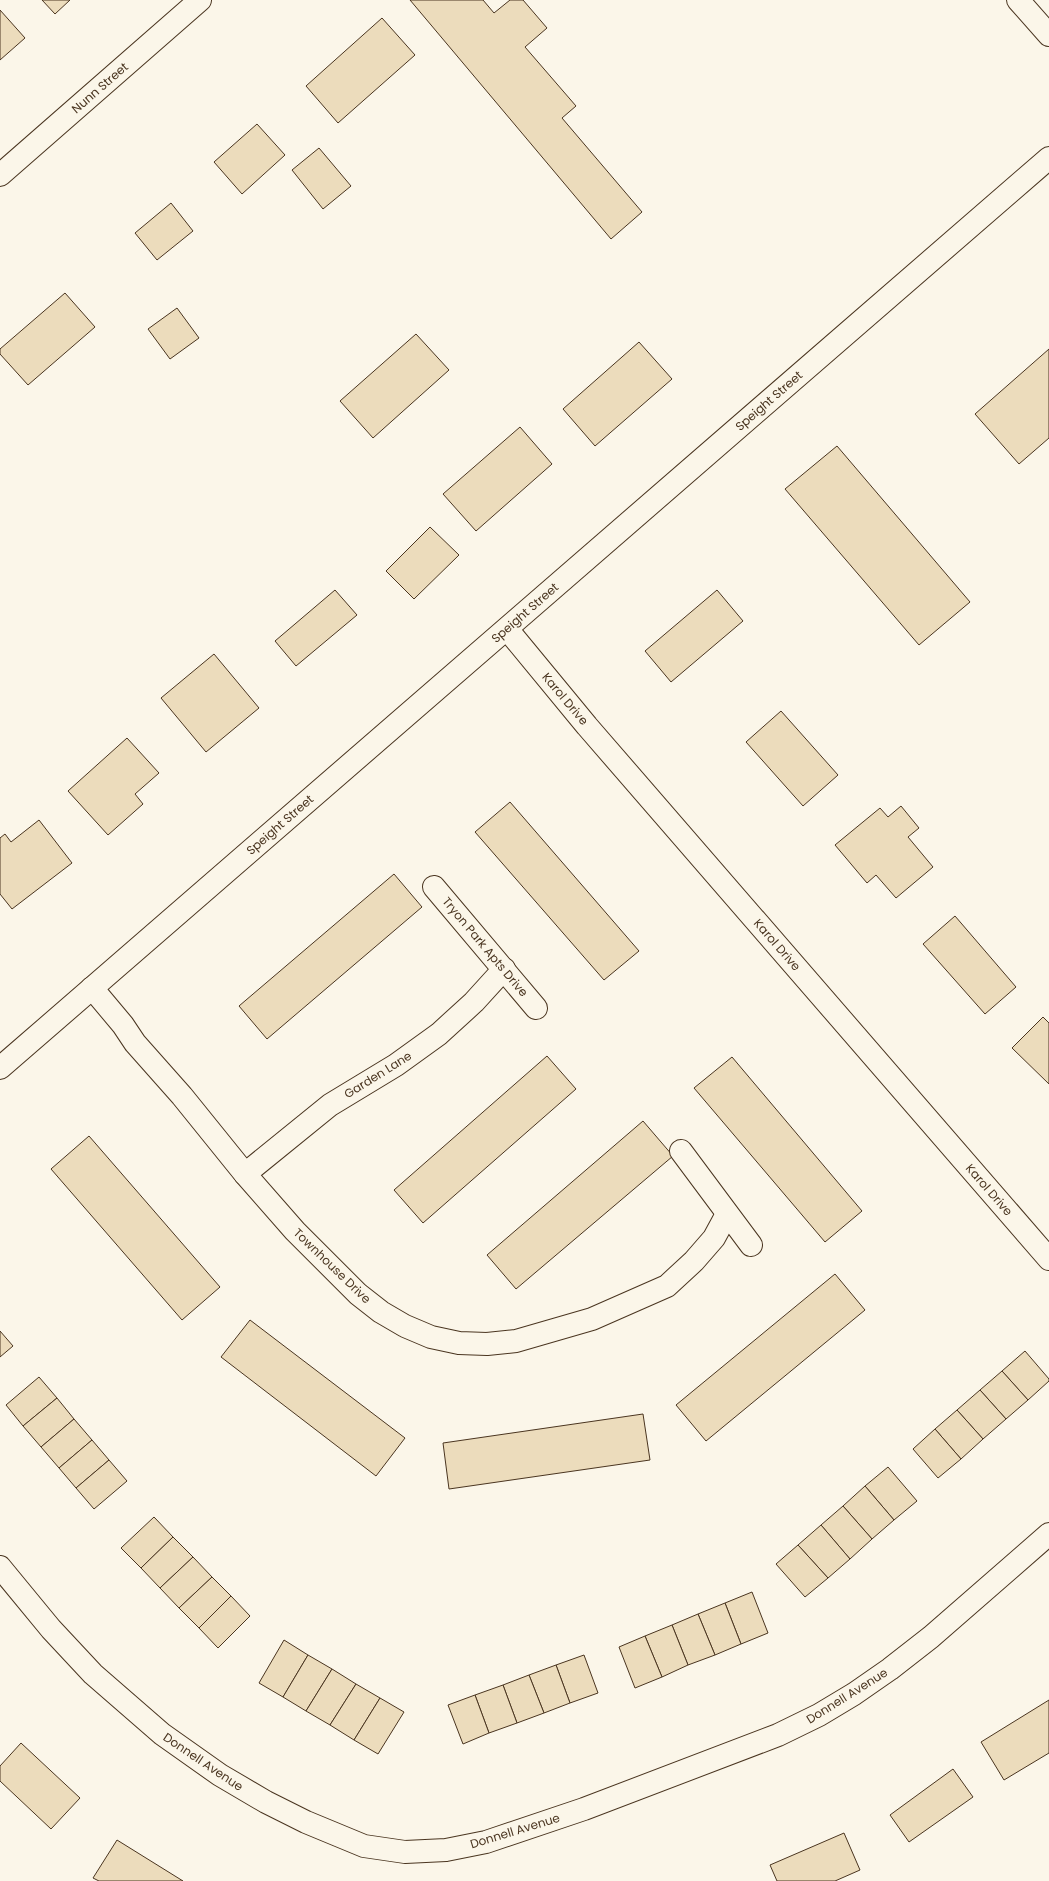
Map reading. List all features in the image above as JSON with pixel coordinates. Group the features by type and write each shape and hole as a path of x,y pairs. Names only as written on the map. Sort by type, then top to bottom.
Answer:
{"street":[{"name":"Nunn Street","path":"0,175 200,0"},
{"path":"1018,0 1049,35"},
{"name":"Speight Street","path":"0,1068 1049,158"},
{"name":"Karol Drive","path":"507,629 592,732 1049,1259"},
{"name":"Tryon Park Apts Drive","path":"434,887 536,1008"},
{"name":"Garden Lane","path":"245,1174 330,1105 396,1065 439,1034 474,1002 504,969"},
{"name":"Townhouse Drive","path":"92,988 123,1025 135,1043 182,1096 245,1174 295,1231 358,1294 381,1312 405,1326 431,1337 459,1343 487,1344 516,1341 592,1319 667,1286 694,1261 714,1238 726,1214"},
{"path":"681,1151 726,1214 751,1245"},
{"name":"Donnell Avenue","path":"0,1567 51,1629 99,1679 162,1734 220,1775 266,1802 306,1822 364,1846 405,1852 446,1850 486,1842 564,1816 778,1735 819,1715 890,1670 1049,1534"}],"building":[{"path":"42,0 70,0 55,14"},
{"path":"410,0 483,0 494,13 510,0 523,0 547,28 525,47 576,106 562,118 642,212 611,239"},
{"path":"0,10 25,38 0,60"},
{"path":"382,18 415,55 338,123 306,86"},
{"path":"257,124 285,155 242,194 214,162"},
{"path":"319,148 351,186 323,209 292,170"},
{"path":"171,203 193,231 157,260 135,233"},
{"path":"65,293 95,327 28,385 0,354 0,349"},
{"path":"177,308 199,338 170,359 148,329"},
{"path":"416,334 449,370 373,438 340,401"},
{"path":"639,342 672,379 595,446 563,409"},
{"path":"1049,349 1049,438 1019,464 975,414"},
{"path":"520,427 552,464 476,531 443,494"},
{"path":"837,446 970,602 919,645 785,489"},
{"path":"430,527 459,555 414,599 386,571"},
{"path":"335,590 357,615 296,666 275,641"},
{"path":"717,590 743,621 671,682 645,651"},
{"path":"214,654 259,708 206,752 161,698"},
{"path":"781,711 838,775 803,806 746,742"},
{"path":"127,738 159,773 135,794 143,804 108,835 68,791"},
{"path":"510,802 639,951 604,980 475,832"},
{"path":"901,806 919,828 908,837 933,867 896,898 876,875 867,883 835,845 880,808 888,817"},
{"path":"39,820 72,863 12,909 0,894 0,838 5,834 11,842"},
{"path":"394,874 422,907 267,1039 239,1006"},
{"path":"955,916 1016,987 985,1014 923,944"},
{"path":"1043,1017 1049,1023 1049,1084 1012,1048"},
{"path":"547,1056 576,1089 423,1223 394,1190"},
{"path":"732,1057 862,1211 825,1242 694,1088"},
{"path":"643,1121 673,1156 516,1289 487,1255"},
{"path":"89,1136 220,1287 182,1320 51,1169"},
{"path":"835,1274 865,1310 706,1441 676,1405"},
{"path":"250,1320 405,1438 376,1476 221,1357"},
{"path":"0,1331 13,1346 0,1357"},
{"path":"1025,1351 1049,1379 1049,1381 1028,1400 1002,1371"},
{"path":"1002,1371 1028,1400 1006,1419 980,1390"},
{"path":"39,1377 57,1398 23,1426 6,1405"},
{"path":"980,1390 1006,1419 983,1439 957,1410"},
{"path":"57,1398 74,1419 41,1447 23,1426"},
{"path":"957,1410 983,1439 961,1459 935,1429"},
{"path":"643,1414 650,1460 449,1489 443,1443"},
{"path":"74,1419 92,1440 59,1468 41,1447"},
{"path":"935,1429 961,1459 938,1478 913,1449"},
{"path":"92,1440 109,1460 76,1488 59,1468"},
{"path":"109,1460 127,1481 94,1509 76,1488"},
{"path":"888,1467 917,1501 894,1520 865,1486"},
{"path":"865,1486 894,1520 872,1539 843,1506"},
{"path":"843,1506 872,1539 850,1559 821,1525"},
{"path":"154,1517 173,1537 141,1568 121,1548"},
{"path":"821,1525 850,1559 828,1578 798,1545"},
{"path":"173,1537 193,1557 160,1588 141,1568"},
{"path":"798,1545 828,1578 805,1597 776,1564"},
{"path":"193,1557 212,1577 179,1608 160,1588"},
{"path":"212,1577 231,1596 199,1628 179,1608"},
{"path":"752,1592 768,1633 741,1644 725,1603"},
{"path":"231,1596 250,1616 218,1648 199,1628"},
{"path":"725,1603 741,1644 715,1655 698,1614"},
{"path":"698,1614 715,1655 688,1665 672,1625"},
{"path":"672,1625 688,1665 662,1677 645,1636"},
{"path":"645,1636 662,1677 635,1688 619,1647"},
{"path":"284,1640 308,1655 283,1697 259,1683"},
{"path":"308,1655 332,1669 306,1711 283,1697"},
{"path":"584,1655 598,1693 570,1703 556,1665"},
{"path":"556,1665 570,1703 544,1713 529,1675"},
{"path":"332,1669 356,1684 330,1725 306,1711"},
{"path":"529,1675 544,1713 517,1723 503,1685"},
{"path":"356,1684 380,1698 354,1740 330,1725"},
{"path":"503,1685 517,1723 489,1733 475,1695"},
{"path":"475,1695 489,1733 463,1744 448,1705"},
{"path":"380,1698 404,1712 378,1754 354,1740"},
{"path":"1049,1700 1049,1753 1004,1780 981,1742"},
{"path":"21,1743 80,1798 51,1829 0,1781 0,1766"},
{"path":"953,1769 973,1797 909,1842 890,1815"},
{"path":"844,1833 860,1870 835,1881 777,1881 770,1865"},
{"path":"117,1840 183,1881 99,1881 93,1878"}]}
